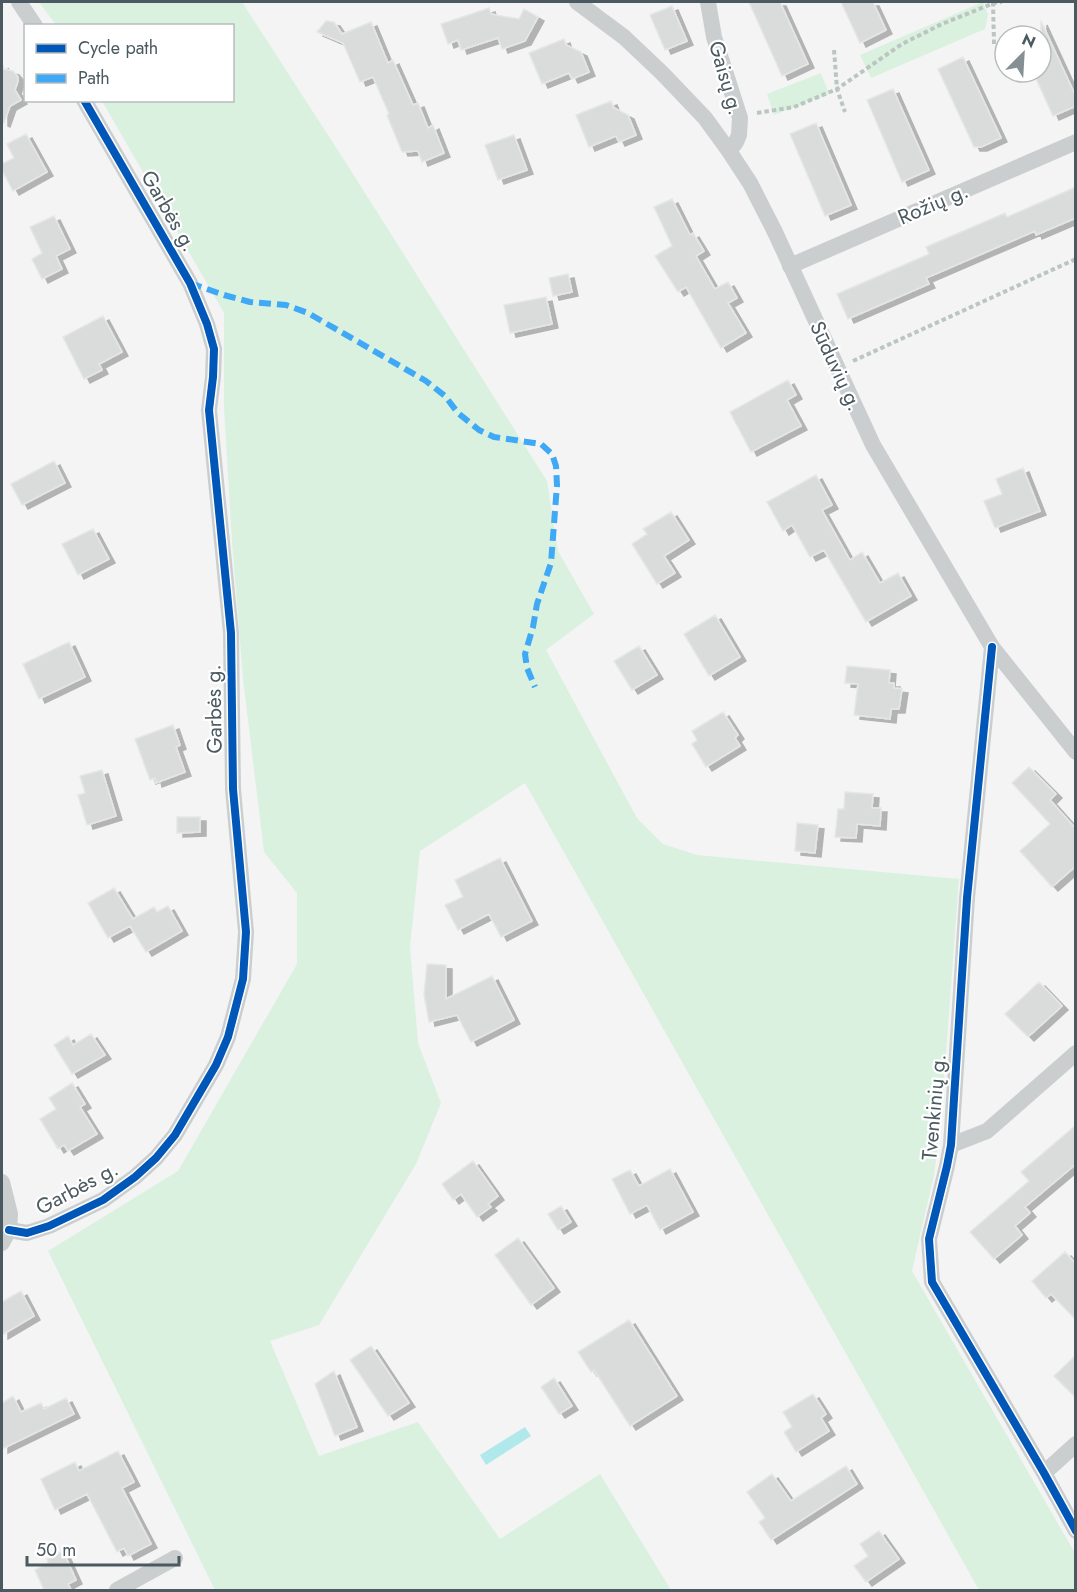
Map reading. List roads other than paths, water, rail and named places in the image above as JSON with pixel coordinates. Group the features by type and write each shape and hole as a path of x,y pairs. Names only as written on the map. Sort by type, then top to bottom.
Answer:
{"street":[{"path":"20,2 34,24"},
{"name":"Sūduvių g.","path":"577,2 624,37 662,73 705,118 729,151 755,192 775,232 873,445 992,647 1076,752"},
{"name":"Gaisų g.","path":"708,2 714,37 740,118 739,135 729,151"},
{"name":"Garbės g.","path":"5,1237 49,1226 103,1200 135,1177 156,1158 175,1135 216,1065 228,1037 243,979 246,932 233,789 231,633 208,410 214,349 207,324 190,283 85,102"},
{"name":"Rožių g.","path":"790,266 1076,142"},
{"name":"Tvenkinių g.","path":"992,647 967,898 951,1145 929,1239 932,1282 1076,1531"},
{"path":"951,1145 987,1131 1076,1053"},
{"path":"2,1182 10,1214 5,1237"},
{"path":"1044,1473 1076,1444"},
{"path":"117,1590 175,1558"}],"water":[{"path":"525,1427 531,1436 486,1465 480,1455"}]}
